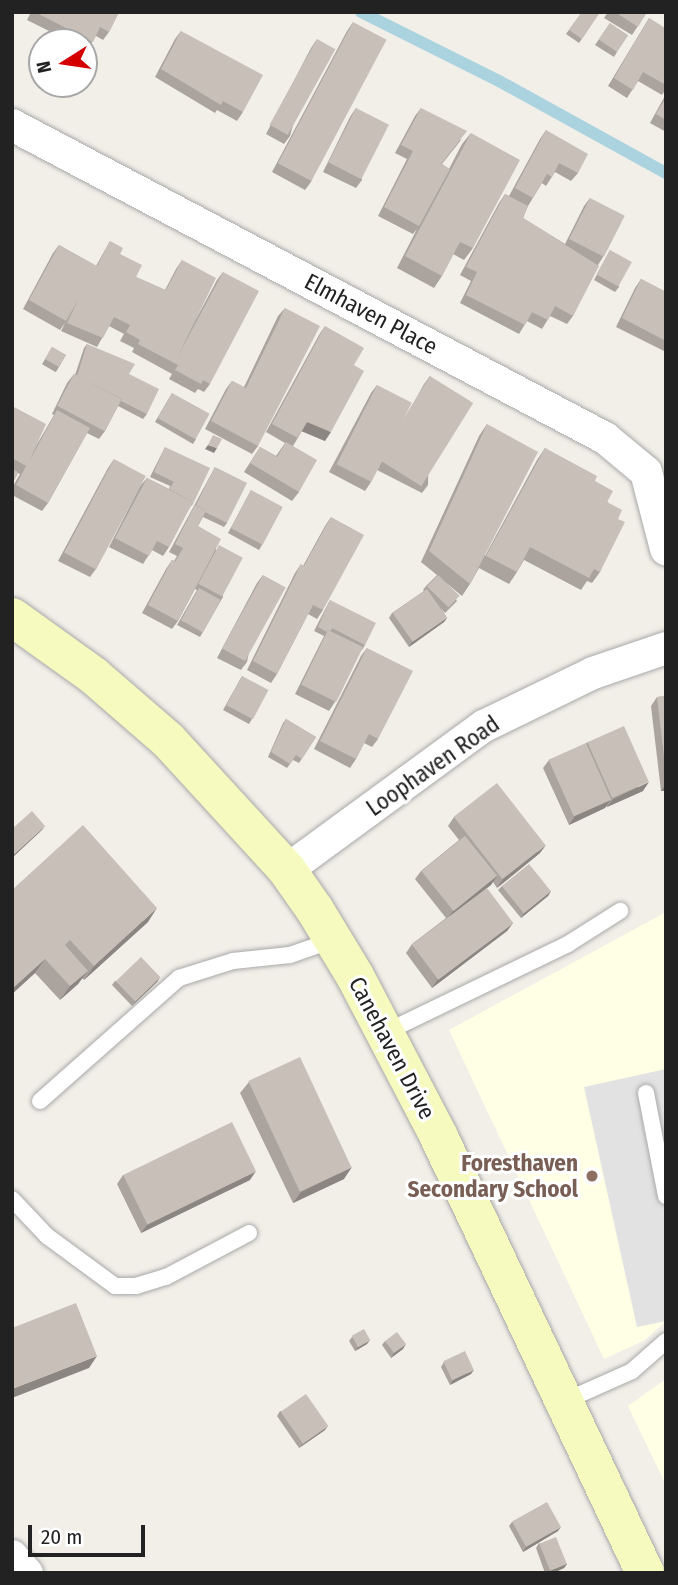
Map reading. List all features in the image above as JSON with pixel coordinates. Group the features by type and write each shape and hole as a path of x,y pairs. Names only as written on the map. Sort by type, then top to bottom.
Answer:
{"street":[{"name":"Elmhaven Place","path":"15,126 606,438 646,472 666,549"},
{"name":"Canehaven Drive","path":"12,617 94,676 168,740 287,870 333,940 384,1032 565,1401 645,1573"},
{"name":"Loophaven Road","path":"287,870 484,726 593,673 666,648"},
{"path":"12,1556 27,1573"}],"lane":[{"path":"384,1032 568,944 620,911"},
{"path":"40,1101 179,978 233,961 290,955 333,940"},
{"path":"646,1093 666,1196"},
{"path":"12,1199 47,1236 115,1286 136,1286 166,1277 249,1233"},
{"path":"565,1401 632,1371 666,1341"}],"shaded area":[{"name":"Foresthaven Secondary School","path":"666,912 666,1321 645,1340 604,1359 449,1030"},
{"path":"666,1069 666,1321 637,1327 584,1087"},
{"path":"666,1379 666,1485 628,1406"}],"building":[{"path":"35,12 119,12 109,32 100,27 98,31 98,28 66,28"},
{"path":"582,12 600,12 582,39 569,30"},
{"path":"615,12 647,12 638,27"},
{"path":"649,18 666,29 666,85 643,72 633,90 614,78"},
{"path":"353,22 387,40 311,181 278,163"},
{"path":"610,23 628,35 617,52 599,40"},
{"path":"181,31 263,75 243,112 223,101 221,105 161,69"},
{"path":"317,39 335,49 288,135 269,125"},
{"path":"666,97 666,120 656,114"},
{"path":"356,108 389,125 361,179 328,162"},
{"path":"421,108 467,131 441,164 450,169 419,226 384,207 413,151 401,145"},
{"path":"546,130 588,154 578,173 559,163 552,177 547,174 533,198 515,188"},
{"path":"471,133 520,160 473,248 460,242 442,276 405,256"},
{"path":"505,194 528,206 523,218 599,266 573,316 555,306 548,320 532,312 525,325 466,295 477,272 466,267"},
{"path":"590,198 625,216 604,257 569,239"},
{"path":"110,241 123,248 120,254 142,265 136,277 166,290 182,260 216,278 178,356 223,272 259,291 210,384 203,380 201,384 175,370 178,365 138,344 140,340 126,332 130,325 114,317 103,338 67,323 78,300 66,321 29,300 59,245 97,266"},
{"path":"610,250 632,262 618,287 596,274"},
{"path":"641,279 666,292 666,341 622,318"},
{"path":"285,308 320,326 258,446 211,421 232,381 246,388"},
{"path":"325,326 364,348 354,365 364,371 331,432 307,422 298,438 272,424"},
{"path":"87,344 135,364 129,374 159,389 147,414 77,376"},
{"path":"52,347 66,355 59,367 45,359"},
{"path":"74,374 122,399 105,431 57,406"},
{"path":"430,376 473,403 421,486 378,459"},
{"path":"377,385 412,403 371,482 337,464"},
{"path":"172,393 210,414 196,439 158,418"},
{"path":"14,407 46,424 30,460 57,410 90,428 48,503 16,485 26,466 12,458"},
{"path":"487,424 538,452 470,584 429,551"},
{"path":"213,435 222,439 217,448 208,445"},
{"path":"286,442 317,460 299,492 250,463 260,447 277,457"},
{"path":"165,447 210,468 193,504 169,489 174,482 154,472"},
{"path":"545,448 597,476 595,481 613,491 607,502 622,510 618,519 625,522 600,572 594,569 589,578 530,547 517,572 486,556"},
{"path":"114,459 146,476 96,569 64,553"},
{"path":"215,467 247,483 227,523 196,505"},
{"path":"12,469 18,472 12,484"},
{"path":"147,478 193,502 169,547 157,541 149,556 115,538"},
{"path":"251,490 283,507 263,545 231,528"},
{"path":"195,505 206,511 198,526 221,539 178,621 148,605 172,560 175,562 183,548 175,544"},
{"path":"331,517 364,535 323,610 313,605 277,674 253,661 301,564 304,566"},
{"path":"219,545 243,558 222,597 198,584"},
{"path":"263,575 286,588 245,661 222,648"},
{"path":"438,575 460,596 448,607 427,587"},
{"path":"199,588 221,600 203,632 181,620"},
{"path":"427,589 447,618 413,642 393,613"},
{"path":"330,600 376,623 365,645 332,628 327,632 318,627"},
{"path":"328,630 363,647 336,702 301,685"},
{"path":"367,648 413,671 378,739 369,734 356,759 320,741"},
{"path":"242,676 268,690 253,719 227,705"},
{"path":"666,696 666,774 657,697"},
{"path":"286,719 316,737 302,759 296,755 290,764 271,752"},
{"path":"624,726 649,782 612,798 587,742"},
{"path":"586,743 611,800 574,816 549,760"},
{"path":"497,783 546,845 502,879 454,817"},
{"path":"32,811 45,826 12,856 12,829"},
{"path":"83,825 157,908 94,966 70,940 65,945 88,971 70,986 45,959 12,989 12,890"},
{"path":"465,836 497,876 454,911 421,871"},
{"path":"529,864 551,891 524,913 502,886"},
{"path":"487,888 513,923 438,980 412,945"},
{"path":"141,957 160,977 135,1001 116,981"},
{"path":"300,1057 352,1168 300,1192 248,1081"},
{"path":"232,1122 256,1171 147,1224 123,1175"},
{"path":"76,1303 97,1356 12,1389 12,1328"},
{"path":"364,1329 370,1340 358,1347 352,1336"},
{"path":"397,1332 406,1344 394,1353 385,1341"},
{"path":"465,1351 474,1370 452,1380 443,1361"},
{"path":"306,1394 328,1426 303,1444 281,1412"},
{"path":"547,1502 561,1527 526,1547 512,1521"},
{"path":"556,1537 567,1564 550,1571 539,1544"}],"waterway":[{"path":"361,12 499,81 666,173"}],"place":[{"name":"Foresthaven Secondary School","path":"592,1176"}]}
